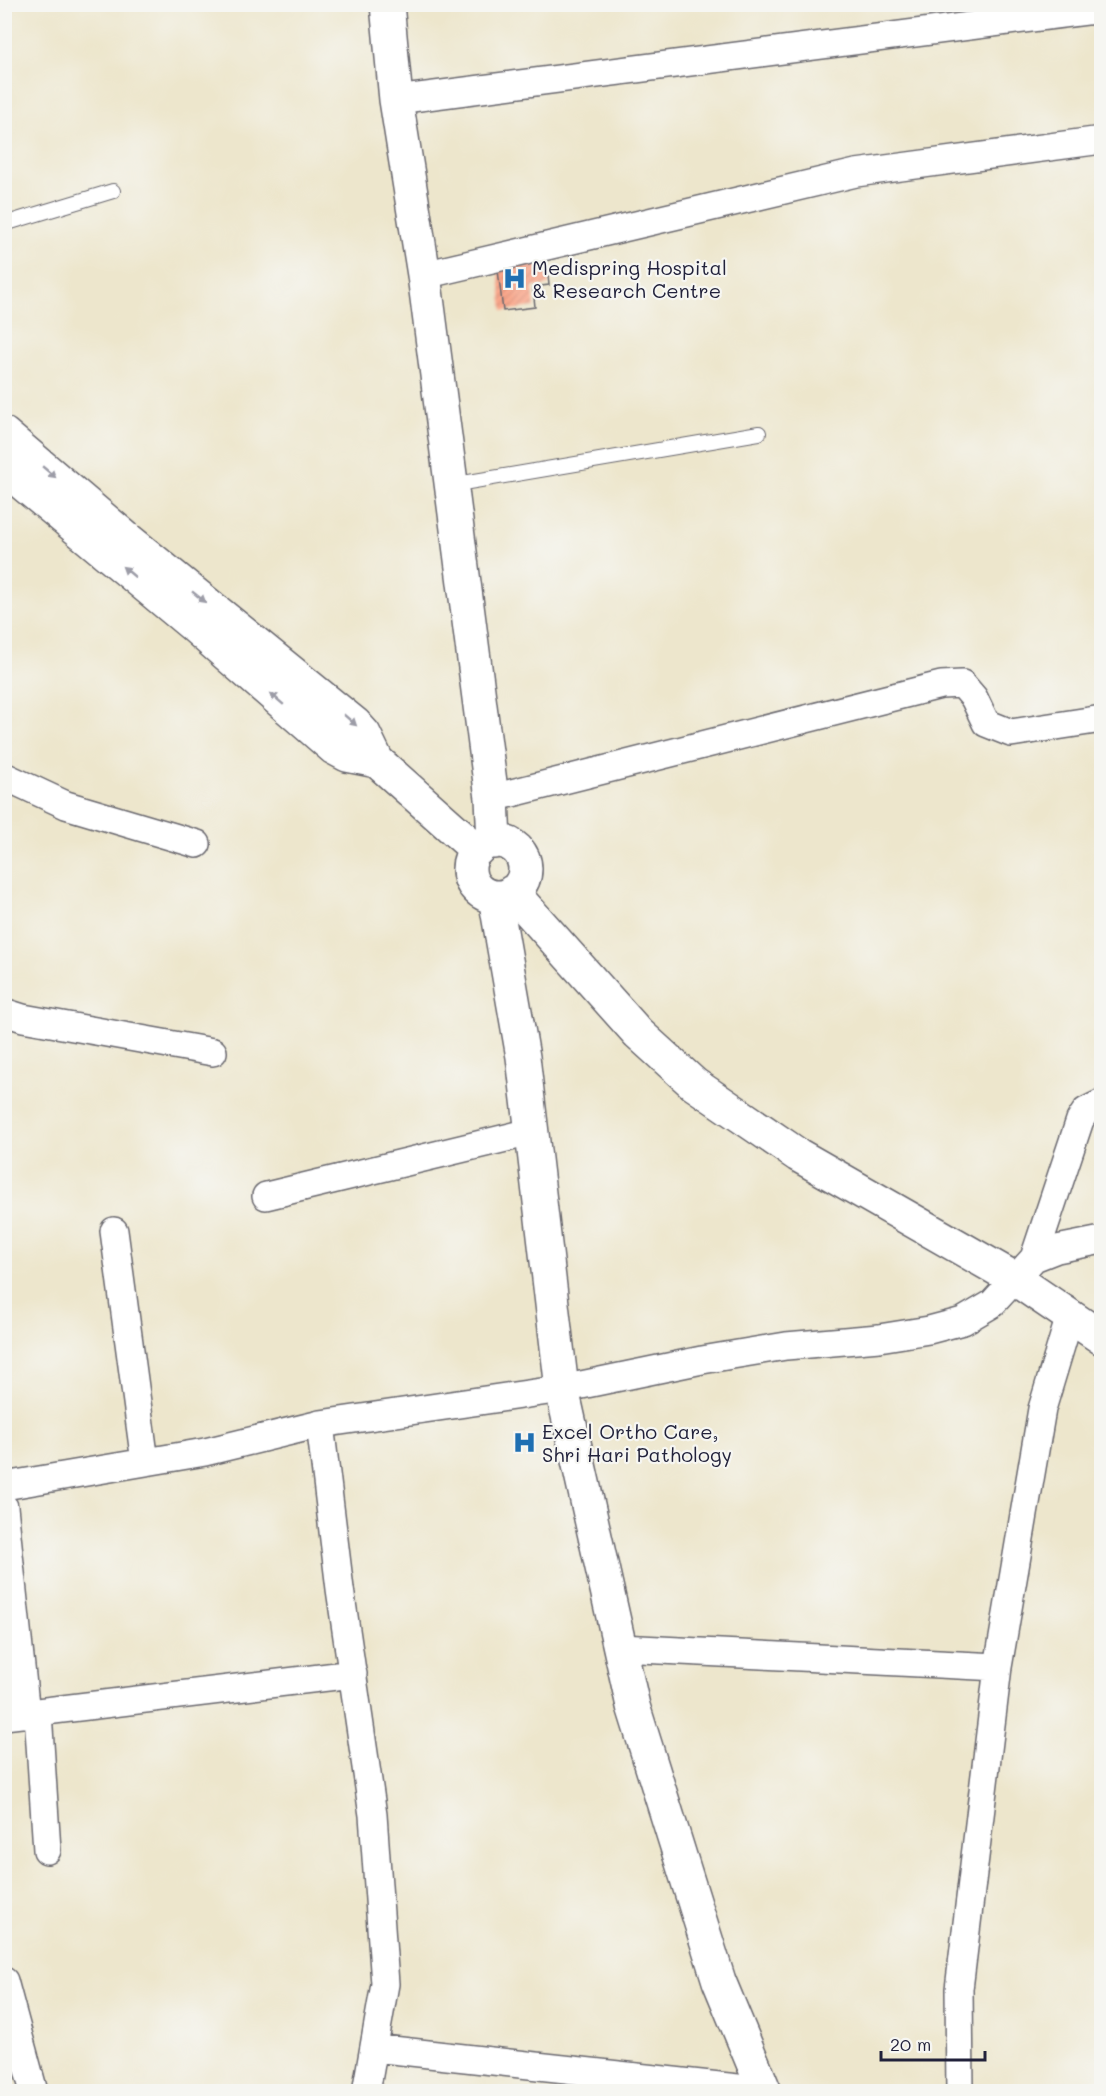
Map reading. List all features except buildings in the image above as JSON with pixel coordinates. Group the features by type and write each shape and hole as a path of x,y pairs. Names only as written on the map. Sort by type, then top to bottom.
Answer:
{"street":[{"path":"387,4 396,100 424,275 492,798 486,846"},
{"path":"396,100 1101,9"},
{"path":"424,275 856,173 1101,140"},
{"path":"4,434 126,538 355,724 364,734 378,761 486,846"},
{"path":"4,468 194,626 334,748 347,755 378,761"},
{"path":"492,798 940,685 962,684 975,698 986,723 1011,733 1101,718"},
{"path":"4,776 66,805 197,844"},
{"path":"504,895 523,878 523,861 519,852 503,842 486,846 471,857 469,866 473,884 478,891 504,895 638,1033 694,1084 798,1155 1025,1269 1070,1316 1101,1338"},
{"path":"374,2048 765,2091 719,1981 633,1706 562,1389 504,895"},
{"path":"4,1012 23,1018 213,1052"},
{"path":"1025,1269 1080,1120 1086,1111 1101,1103"},
{"path":"266,1197 531,1132"},
{"path":"114,1231 145,1462"},
{"path":"47,1850 23,1714 5,1487 205,1452 320,1424 562,1389 702,1360 786,1346 879,1338 929,1330 963,1320 992,1304 1025,1269 1057,1249 1101,1240"},
{"path":"960,2091 959,1989 998,1667 1042,1409 1070,1316"},
{"path":"320,1424 340,1588 373,1815 385,1984 366,2091"},
{"path":"620,1648 998,1667"},
{"path":"23,1714 353,1674"},
{"path":"4,1980 34,2091"}],"lane":[{"path":"4,224 113,190"},
{"path":"451,485 759,433"}],"place":[{"name":"Medispring Hospital & Research Centre","path":"514,279"},
{"name":"Excel Ortho Care, Shri Hari Pathology","path":"524,1443"}]}
